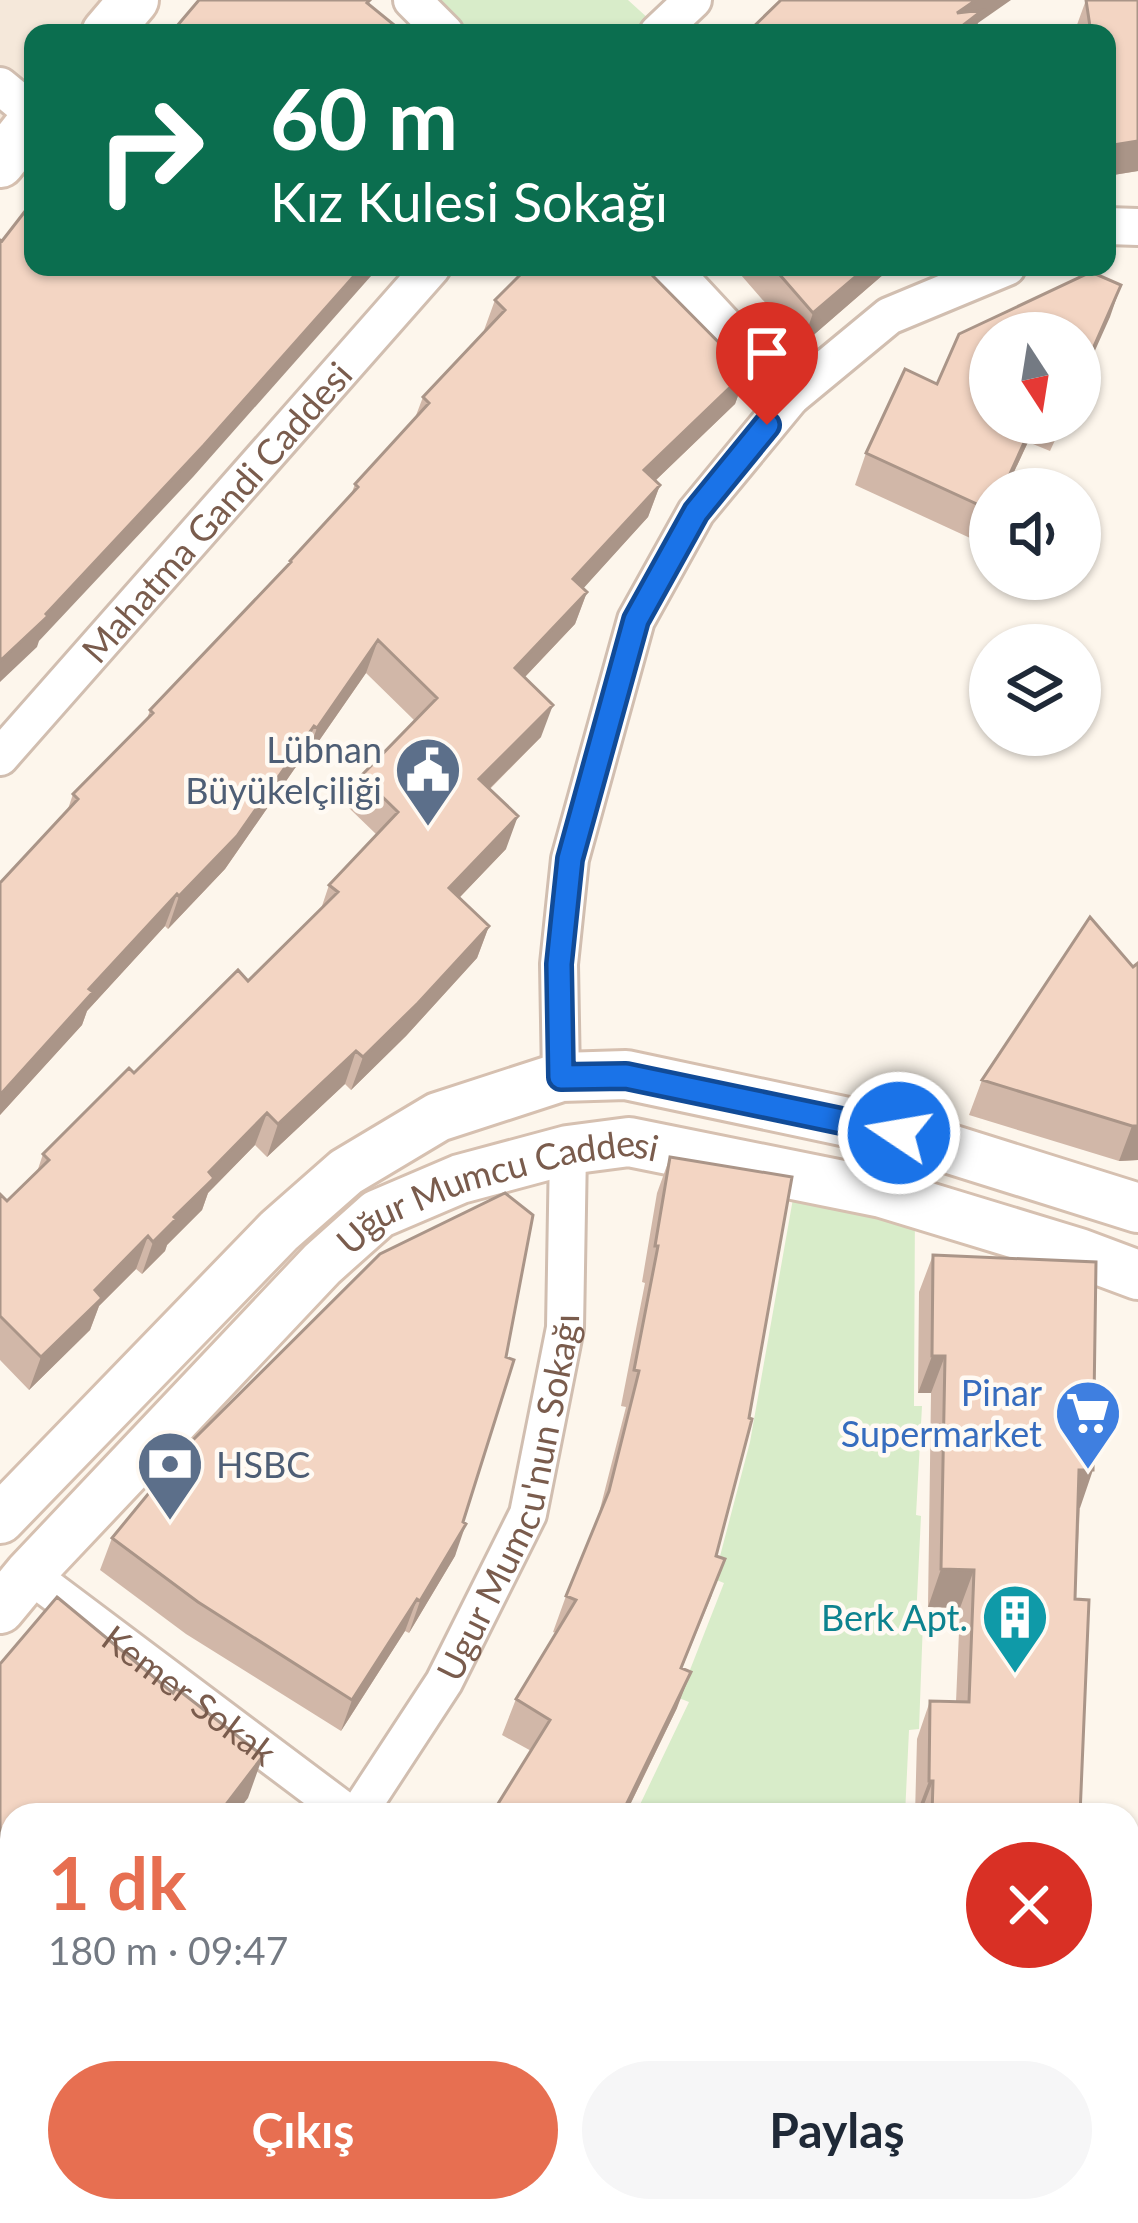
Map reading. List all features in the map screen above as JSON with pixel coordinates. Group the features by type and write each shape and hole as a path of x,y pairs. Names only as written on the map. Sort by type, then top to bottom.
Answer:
{"main road":[{"path":"114,24 134,0"},
{"path":"0,163 24,130"},
{"name":"Uğur Mumcu Caddesi","path":"0,1519 279,1231 346,1172 438,1117 561,1077 626,1076 899,1133 1138,1208"},
{"name":"Uğur Mumcu Caddesi","path":"10,1578 322,1264 378,1214 460,1179 568,1150 629,1142 882,1193 1138,1276"}],"street":[{"path":"412,0 436,24"},
{"path":"668,24 693,0"},
{"path":"0,86 24,109"},
{"name":"Mahatma Gandi Caddesi","path":"0,757 424,276"},
{"path":"678,276 791,397"},
{"path":"561,1077 559,964 570,859 636,620 696,512 791,397 889,316 985,276"},
{"name":"Ugur Mumcu'nun Sokağı","path":"361,1803 444,1682 528,1514 565,1328 568,1150"},
{"name":"Kemer Sokak","path":"10,1578 336,1803"}],"shaded area":[{"path":"0,0 134,0 114,24 24,24 24,132 0,163"}],"green space":[{"path":"412,0 628,0 654,24 436,24"},
{"path":"797,1176 915,1203 914,1406 922,1406 916,1619 923,1621 919,1729 909,1730 906,1803 641,1803 689,1702 679,1698 724,1583 714,1579 750,1442"}],"building":[{"path":"199,0 370,0 367,3 393,24 179,24"},
{"path":"781,0 976,0 957,13 983,10 965,24 756,24"},
{"path":"1086,0 1138,0 1138,141 1116,145 1116,24 1090,24"},
{"path":"24,213 24,276 354,276 48,616 0,661 0,240"},
{"path":"519,276 653,276 747,371 644,470 660,485 573,579 587,592 515,668 553,705 479,779 518,816 449,888 489,926 363,1057 356,1051 278,1124 267,1113 209,1172 214,1178 176,1219 153,1242 148,1236 95,1290 102,1298 41,1357 0,1316 0,1194 7,1201 49,1160 43,1154 129,1068 134,1073 238,970 248,981 338,892 329,885 398,812 361,776 437,698 378,640 237,836 89,989 93,992 0,1095 0,883 78,799 73,794 358,487 355,484 429,403 423,397 505,310 495,300"},
{"path":"781,276 856,276 813,313"},
{"path":"1082,276 1100,276 1121,285 1101,330 1101,312 1006,312"},
{"path":"969,329 969,444 1023,444 1013,468 969,468 969,500 866,453 905,369 937,384 959,334"},
{"path":"1090,917 1133,967 1138,963 1138,1126 982,1080"},
{"path":"670,1157 792,1177 752,1419 716,1556 725,1559 681,1668 691,1672 627,1803 498,1803 550,1720 516,1699 576,1600 566,1596 609,1491 639,1371 634,1370"},
{"path":"505,1193 533,1215 506,1357 514,1360 466,1524 352,1700 198,1602 112,1538 190,1443 380,1254"},
{"path":"933,1255 1096,1262 1093,1470 1079,1470 1075,1599 1089,1600 1081,1803 932,1803 930,1701 969,1702 974,1570 941,1569 945,1356 932,1356"},
{"path":"57,1597 173,1693 176,1688 263,1756 227,1803 0,1803 0,1664"}],"place":[{"name":"Lübnan Büyükelçiliği","path":"428,829"},
{"name":"Pinar Supermarket","path":"1088,1472"},
{"name":"HSBC","path":"170,1523"},
{"name":"Berk Apt.","path":"1015,1676"}],"route":[{"path":"767,425 696,512 636,620 570,859 559,964 561,1077 626,1076 899,1133"}]}
